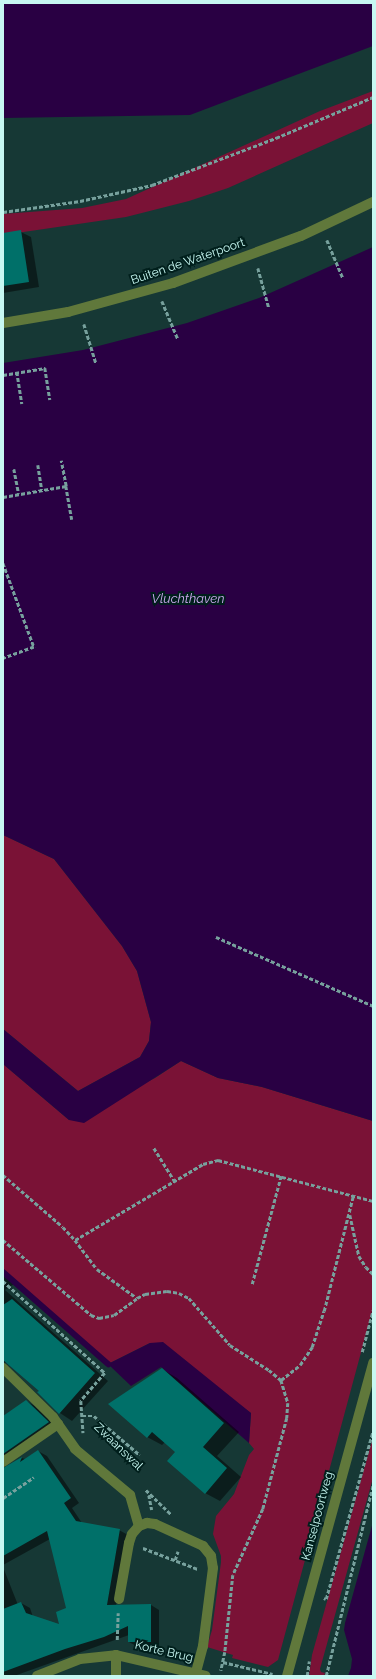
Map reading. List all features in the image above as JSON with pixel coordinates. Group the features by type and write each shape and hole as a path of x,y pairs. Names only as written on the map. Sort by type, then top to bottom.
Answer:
{"street":[{"name":"Buiten de Waterpoort","path":"3,323 68,312 173,283 300,236 373,202"},
{"name":"Kanselpoortweg","path":"288,1676 373,1363"},
{"path":"3,1368 58,1424 75,1449 130,1495 139,1526"},
{"path":"3,1462 58,1424"},
{"path":"119,1599 129,1543 132,1534 139,1526 147,1523 155,1524 203,1546 208,1550 213,1562 213,1574 203,1646 201,1675"},
{"path":"116,1655 116,1676"},
{"name":"Korte Brug","path":"37,1676 80,1659 116,1655 201,1675"}],"path":[{"path":"3,212 80,201 152,185 261,144 373,97"},
{"path":"329,244 343,278"},
{"path":"259,271 269,308"},
{"path":"163,305 178,339"},
{"path":"86,329 96,363"},
{"path":"3,375 45,368 50,400"},
{"path":"18,372 22,404"},
{"path":"61,460 72,519"},
{"path":"38,465 42,490"},
{"path":"14,469 19,494"},
{"path":"3,497 66,486"},
{"path":"3,563 34,647 3,658"},
{"path":"216,937 373,1006"},
{"path":"154,1148 175,1181"},
{"path":"75,1240 203,1164 218,1160 373,1201"},
{"path":"3,1175 63,1227 75,1240 92,1264 102,1274 137,1298"},
{"path":"252,1284 281,1176"},
{"path":"281,1380 300,1365 312,1347 324,1311 350,1214 353,1196"},
{"path":"350,1214 360,1256 366,1267 373,1274"},
{"path":"3,1240 91,1315 99,1318 114,1315 145,1294 167,1291 179,1293 189,1298 230,1345 269,1370 281,1380 288,1403 287,1418 262,1509 233,1575 220,1676"},
{"name":"Zwaanswal","path":"3,1281 105,1373 81,1400 83,1433 88,1438"},
{"path":"3,1289 8,1285"},
{"path":"82,1416 94,1416 140,1455"},
{"path":"322,1605 324,1598 326,1599 373,1431"},
{"path":"3,1498 34,1477"},
{"path":"326,1676 373,1485"},
{"name":"Zwaanswal","path":"144,1489 174,1516"},
{"path":"149,1494 154,1516"},
{"path":"175,1560 184,1537"},
{"path":"129,1543 213,1574"},
{"path":"116,1655 119,1599"},
{"path":"307,1676 310,1656"},
{"path":"223,1662 275,1674"}],"shaded area":[{"path":"373,91 373,123 228,188 189,201 126,217 3,235 3,214 82,208 126,199 320,111"},
{"path":"3,835 54,859 122,946 137,971 151,1022 149,1041 140,1057 78,1091 3,1029"},
{"path":"181,1061 218,1078 262,1087 373,1121 373,1308 278,1660 268,1667 232,1658 233,1655 207,1647 212,1630 221,1562 221,1556 213,1534 216,1516 234,1494 249,1455 254,1449 249,1443 251,1413 150,1343 108,1364 3,1269 3,1064 69,1120 155,1078"},
{"path":"373,1437 373,1478 320,1669 321,1672 325,1673 324,1676 309,1676 312,1655"}],"water":[{"path":"3,3 373,3 373,46 190,115 3,118"},
{"name":"Vluchthaven","path":"373,247 373,1121 262,1087 218,1078 181,1061 84,1123 69,1120 3,1064 3,1029 78,1091 140,1057 149,1041 151,1022 137,971 122,946 54,859 3,835 3,363 83,350 187,323 259,298"},
{"path":"163,1342 251,1413 249,1443 161,1367 131,1386 108,1364 150,1343"},
{"path":"373,1522 373,1676 348,1676 352,1659 344,1630 345,1623"}],"building":[{"path":"21,230 29,282 3,286 3,233"},
{"path":"12,1299 95,1373 59,1414 37,1392 39,1391 3,1360 3,1305"},
{"path":"162,1368 224,1423 203,1447 227,1468 205,1494 167,1461 175,1452 152,1432 147,1438 108,1404"},
{"path":"26,1400 49,1422 3,1454 3,1416"},
{"path":"38,1450 71,1498 64,1503 76,1521 120,1529 107,1605 151,1604 151,1642 128,1642 128,1626 104,1637 65,1649 3,1672 3,1609 21,1602 26,1613 59,1624 56,1612 66,1608 47,1531 3,1556 3,1468 22,1457 20,1462"}],"waterway":[{"path":"3,1272 108,1364"}]}
